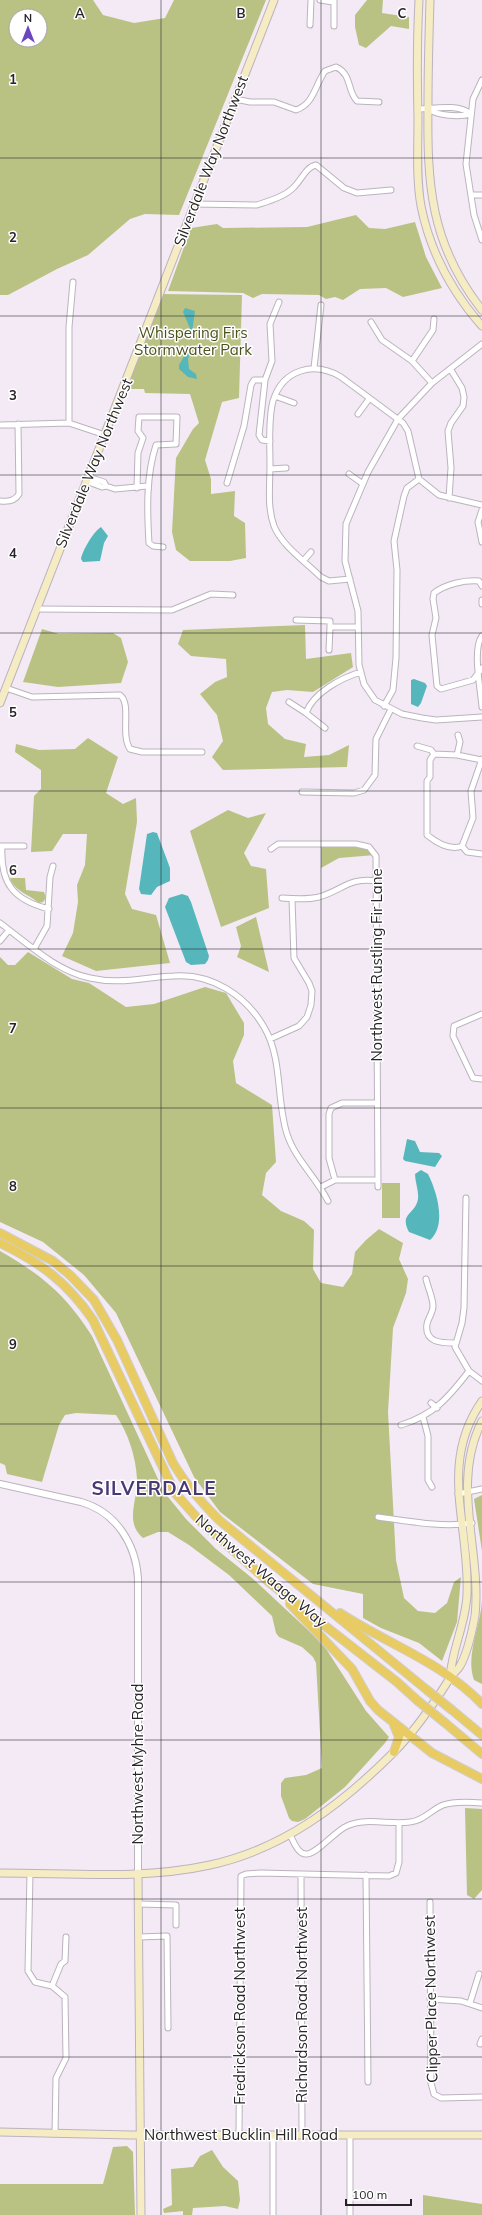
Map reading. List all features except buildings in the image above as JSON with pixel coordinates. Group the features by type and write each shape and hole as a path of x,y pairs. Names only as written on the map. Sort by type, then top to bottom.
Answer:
{"highway":[{"name":"Northwest Waaga Way","path":"1,1233 53,1261 70,1275 94,1300 117,1340 173,1463 184,1481 219,1520 482,1735"},
{"name":"Northwest Waaga Way","path":"0,1244 46,1268 65,1284 80,1300 93,1320 175,1493 199,1520 270,1583 397,1682 482,1754"},
{"path":"287,1576 362,1627 418,1655 450,1677 482,1704"},
{"path":"270,1583 336,1650 352,1670 370,1701 390,1720 432,1753 482,1779"},
{"path":"390,1720 399,1735 394,1752"}],"main road":[{"name":"Silverdale Way Northwest","path":"0,703 274,0"},
{"path":"418,0 419,172 424,214 434,248 447,277 464,305 482,326"},
{"path":"429,0 427,151 432,204 442,238 454,266 482,310"},
{"path":"450,1677 467,1596 467,1575 458,1494 461,1446 473,1416 482,1401"},
{"path":"0,1873 138,1873 211,1865 251,1853 290,1835 344,1799 366,1781 410,1736 436,1702 450,1677 460,1666 475,1616 478,1567 468,1493 469,1458 474,1438 482,1421"},
{"name":"Northwest Myhre Road","path":"138,1873 141,2215"},
{"name":"Northwest Bucklin Hill Road","path":"0,2132 140,2135 482,2136"}],"street":[{"path":"310,25 311,0"},
{"path":"320,0 333,1 334,26"},
{"path":"235,99 250,102 274,102 296,110 306,106 325,71 336,67 347,75 354,98 357,101 380,102"},
{"path":"482,80 473,99 466,164 474,215 482,240"},
{"path":"418,109 428,109 435,113 456,115 471,114"},
{"path":"194,204 257,204 265,202 294,188 310,166 316,165 344,188 357,192 391,190"},
{"path":"471,195 482,195"},
{"path":"69,422 68,327 73,282"},
{"path":"270,441 262,440 259,435 265,380 272,361 270,324 278,302"},
{"path":"314,368 321,305"},
{"path":"412,361 433,330 434,319"},
{"path":"371,322 382,340 412,361 432,383"},
{"path":"482,344 451,370 432,383 398,419 363,484 346,524 345,561 358,611 357,627 360,672 364,684 375,700 402,714 436,720 482,716"},
{"path":"350,579 329,581 321,577 279,536 274,524 270,508 270,441 272,403 285,381 298,372 314,368 331,371 398,419 408,430 419,479 439,495 482,505"},
{"path":"449,498 451,468 448,431 451,423 463,406 464,397 462,388 451,370"},
{"path":"227,483 244,426 251,385 254,380 265,380"},
{"path":"275,396 294,404"},
{"path":"358,414 369,399"},
{"path":"137,488 138,453 143,438 138,431 139,417 177,417 176,444 156,445 150,463 148,486 149,543 153,546 163,547"},
{"path":"0,425 69,422 105,435"},
{"path":"0,501 8,502 17,498 20,494 18,424"},
{"path":"270,469 286,468"},
{"path":"349,474 363,484"},
{"path":"87,479 102,487 106,486 115,489 148,486"},
{"path":"384,706 393,690 396,658 397,570 394,541 407,488 419,479"},
{"path":"482,510 478,522 482,542"},
{"path":"304,560 311,552"},
{"path":"480,670 473,680 446,689 441,689 437,686 432,635 436,618 433,599 434,593 450,585 470,580 479,581 482,586"},
{"path":"36,609 172,610 211,594 233,595"},
{"path":"296,620 330,621 329,650"},
{"path":"330,627 357,627"},
{"path":"482,636 479,646 482,707"},
{"path":"306,713 308,707 319,695 348,676 360,672"},
{"path":"6,688 32,697 120,695 125,702 125,739 130,748 142,752 202,752"},
{"path":"289,702 325,728"},
{"path":"302,792 354,793 360,792 369,785 375,775 376,739 391,709"},
{"path":"456,754 460,742 458,735"},
{"path":"417,746 431,750 434,754 456,754 482,759 471,791 473,818 462,846"},
{"path":"434,754 430,760 430,777 427,781 427,835 440,844 448,847 462,846"},
{"name":"Northwest Rustling Fir Lane","path":"271,849 278,844 365,845 372,849 376,856 378,1187"},
{"path":"24,846 1,846 2,871 6,882 15,893 26,902 49,909"},
{"path":"462,846 467,852 482,854"},
{"path":"34,949 47,926 50,877 53,866"},
{"path":"282,898 292,899 319,897 340,886 356,881 377,881"},
{"path":"270,1039 299,1026 307,1017 311,1005 312,991 294,958 292,899"},
{"path":"0,923 34,949 68,970 89,978 123,982 176,975 206,980 225,988 241,999 263,1026 270,1039 287,1135 300,1160 321,1187 328,1201"},
{"path":"0,941 9,930"},
{"path":"482,1014 454,1026 453,1036 472,1078 482,1079"},
{"path":"335,1180 329,1158 329,1114 331,1108 342,1103 377,1103"},
{"path":"321,1187 335,1180 378,1180"},
{"path":"466,1198 464,1308 462,1323 455,1343 457,1352 469,1371 482,1381"},
{"path":"426,1279 433,1307 427,1325 431,1340 437,1343 455,1343"},
{"path":"401,1425 423,1417 437,1408 469,1371"},
{"path":"431,1403 437,1408"},
{"path":"423,1417 428,1436 428,1480 432,1487"},
{"name":"Northwest Myhre Road","path":"0,1484 81,1502 92,1507 106,1515 121,1529 133,1550 138,1583 138,1873"},
{"path":"458,1494 482,1489"},
{"path":"378,1517 461,1525 472,1523"},
{"path":"290,1835 300,1852 307,1854 314,1852 340,1830 350,1824 416,1821 442,1805 452,1803 482,1803"},
{"path":"301,1875 389,1876 396,1873 399,1862 399,1822"},
{"path":"30,1873 28,1971 35,1982 52,1986 65,1997 66,2058 56,2078 55,2134"},
{"name":"Fredrickson Road Northwest","path":"239,2135 241,1876 246,1874 301,1875"},
{"name":"Richardson Road Northwest","path":"301,1875 302,2135"},
{"path":"366,1876 368,2082"},
{"name":"Clipper Place Northwest","path":"430,1902 431,2083 434,2094 441,2098 482,2097"},
{"path":"139,1904 176,1905 176,1925"},
{"path":"139,1937 167,1936 168,2028"},
{"path":"52,1986 61,1964 65,1961 66,1937"},
{"path":"470,2003 479,1974"},
{"path":"430,1999 453,1999 470,2003 482,2008"},
{"path":"273,2135 273,2215"},
{"path":"350,2135 350,2215"}],"green space":[{"path":"0,0 93,0 103,15 134,23 165,18 174,0 266,0 179,215 145,214 130,219 88,255 57,269 8,295 0,295"},
{"path":"367,0 383,0 382,13 409,17 409,29 391,26 366,48 359,45 355,27 355,15"},
{"path":"356,215 369,228 385,229 415,222 426,257 442,288 403,297 386,288 360,289 343,300 335,297 326,299 319,295 262,294 253,298 243,293 168,291 191,228 217,224 223,228 307,227"},
{"name":"Whispering Firs Stormwater Park","path":"160,294 242,295 239,398 222,402 205,460 211,479 211,494 235,491 234,516 245,523 246,558 230,561 190,561 176,550 172,532 176,458 193,429 199,423 190,394 145,393 144,389 124,389"},
{"path":"305,625 306,659 351,653 353,667 313,692 287,690 272,692 266,708 268,724 285,739 306,744 304,757 329,755 349,745 347,767 223,770 212,757 223,741 217,715 200,694 215,682 227,677 226,659 191,656 178,644 183,630"},
{"path":"42,629 59,634 113,633 121,638 128,662 121,683 58,687 23,682"},
{"path":"88,738 118,757 106,793 123,804 136,798 137,822 125,894 132,909 156,915 170,963 96,971 62,956 73,933 78,902 77,885 85,865 87,834 63,834 52,851 31,852 34,796 41,789 41,770 15,752 16,744 39,750 75,749"},
{"path":"228,810 248,818 266,813 244,853 251,866 266,869 269,908 221,927 190,831"},
{"path":"321,844 365,845 375,855 339,858 321,868"},
{"path":"10,878 25,878 26,890 44,892 46,898 43,902 39,903 19,890"},
{"path":"256,917 269,972 237,957 241,946 236,927"},
{"path":"28,952 72,979 89,983 126,1007 154,1004 205,987 226,993 244,1023 244,1035 233,1061 236,1083 272,1105 276,1162 266,1173 262,1195 281,1211 304,1221 314,1230 313,1269 321,1283 343,1287 352,1274 355,1252 379,1229 403,1243 399,1259 408,1279 406,1293 393,1328 388,1412 396,1560 404,1598 418,1611 435,1613 447,1603 454,1582 461,1577 457,1622 442,1661 419,1643 381,1628 363,1618 363,1594 313,1584 220,1512 194,1477 116,1313 84,1275 43,1242 0,1222 0,957 8,965 15,965"},
{"path":"382,1183 400,1183 400,1218 382,1218"},
{"path":"0,1251 41,1278 63,1297 92,1336 164,1492 186,1519 216,1549 252,1578 323,1644 366,1711 389,1737 345,1787 305,1819 298,1822 292,1821 289,1818 281,1796 281,1783 285,1778 306,1775 322,1768 316,1663 313,1657 302,1647 279,1637 276,1633 272,1616 229,1575 189,1545 168,1532 158,1532 143,1538 137,1532 133,1518 137,1487 135,1462 128,1437 116,1415 76,1413 65,1415 59,1425 42,1482 7,1474 5,1465 0,1463"},
{"path":"482,1495 482,1551 474,1499"},
{"path":"482,1600 482,1684 474,1680 471,1660"},
{"path":"465,1808 482,1809 482,1890 474,1899 467,1895"},
{"path":"127,2146 133,2152 135,2215 0,2215 0,2184 103,2184 113,2147"},
{"path":"212,2150 223,2167 238,2181 240,2200 238,2209 225,2206 193,2208 192,2215 183,2215 183,2211 164,2213 163,2209 172,2205 171,2169 193,2167 200,2156"},
{"path":"423,2195 482,2204 482,2215 423,2215"}],"water":[{"path":"185,308 195,311 192,333 183,312"},
{"path":"189,348 191,350 188,359 189,369 196,374 197,379 188,377 179,369 179,365"},
{"path":"101,527 108,536 104,543 100,561 83,562 81,559 86,546"},
{"path":"414,679 425,683 427,686 418,707 411,704 411,680"},
{"path":"153,832 157,833 170,868 170,881 157,887 151,895 141,894 139,889 147,834"},
{"path":"182,894 188,896 191,902 209,956 205,964 191,965 186,962 165,907 169,898"},
{"path":"407,1139 415,1141 420,1152 439,1153 442,1156 435,1167 405,1161 403,1159"},
{"path":"421,1170 428,1174 439,1208 438,1226 435,1234 430,1240 409,1232 406,1226 407,1217 414,1208 418,1199 415,1174"}],"district":[{"name":"SILVERDALE","path":"154,1488"}]}
